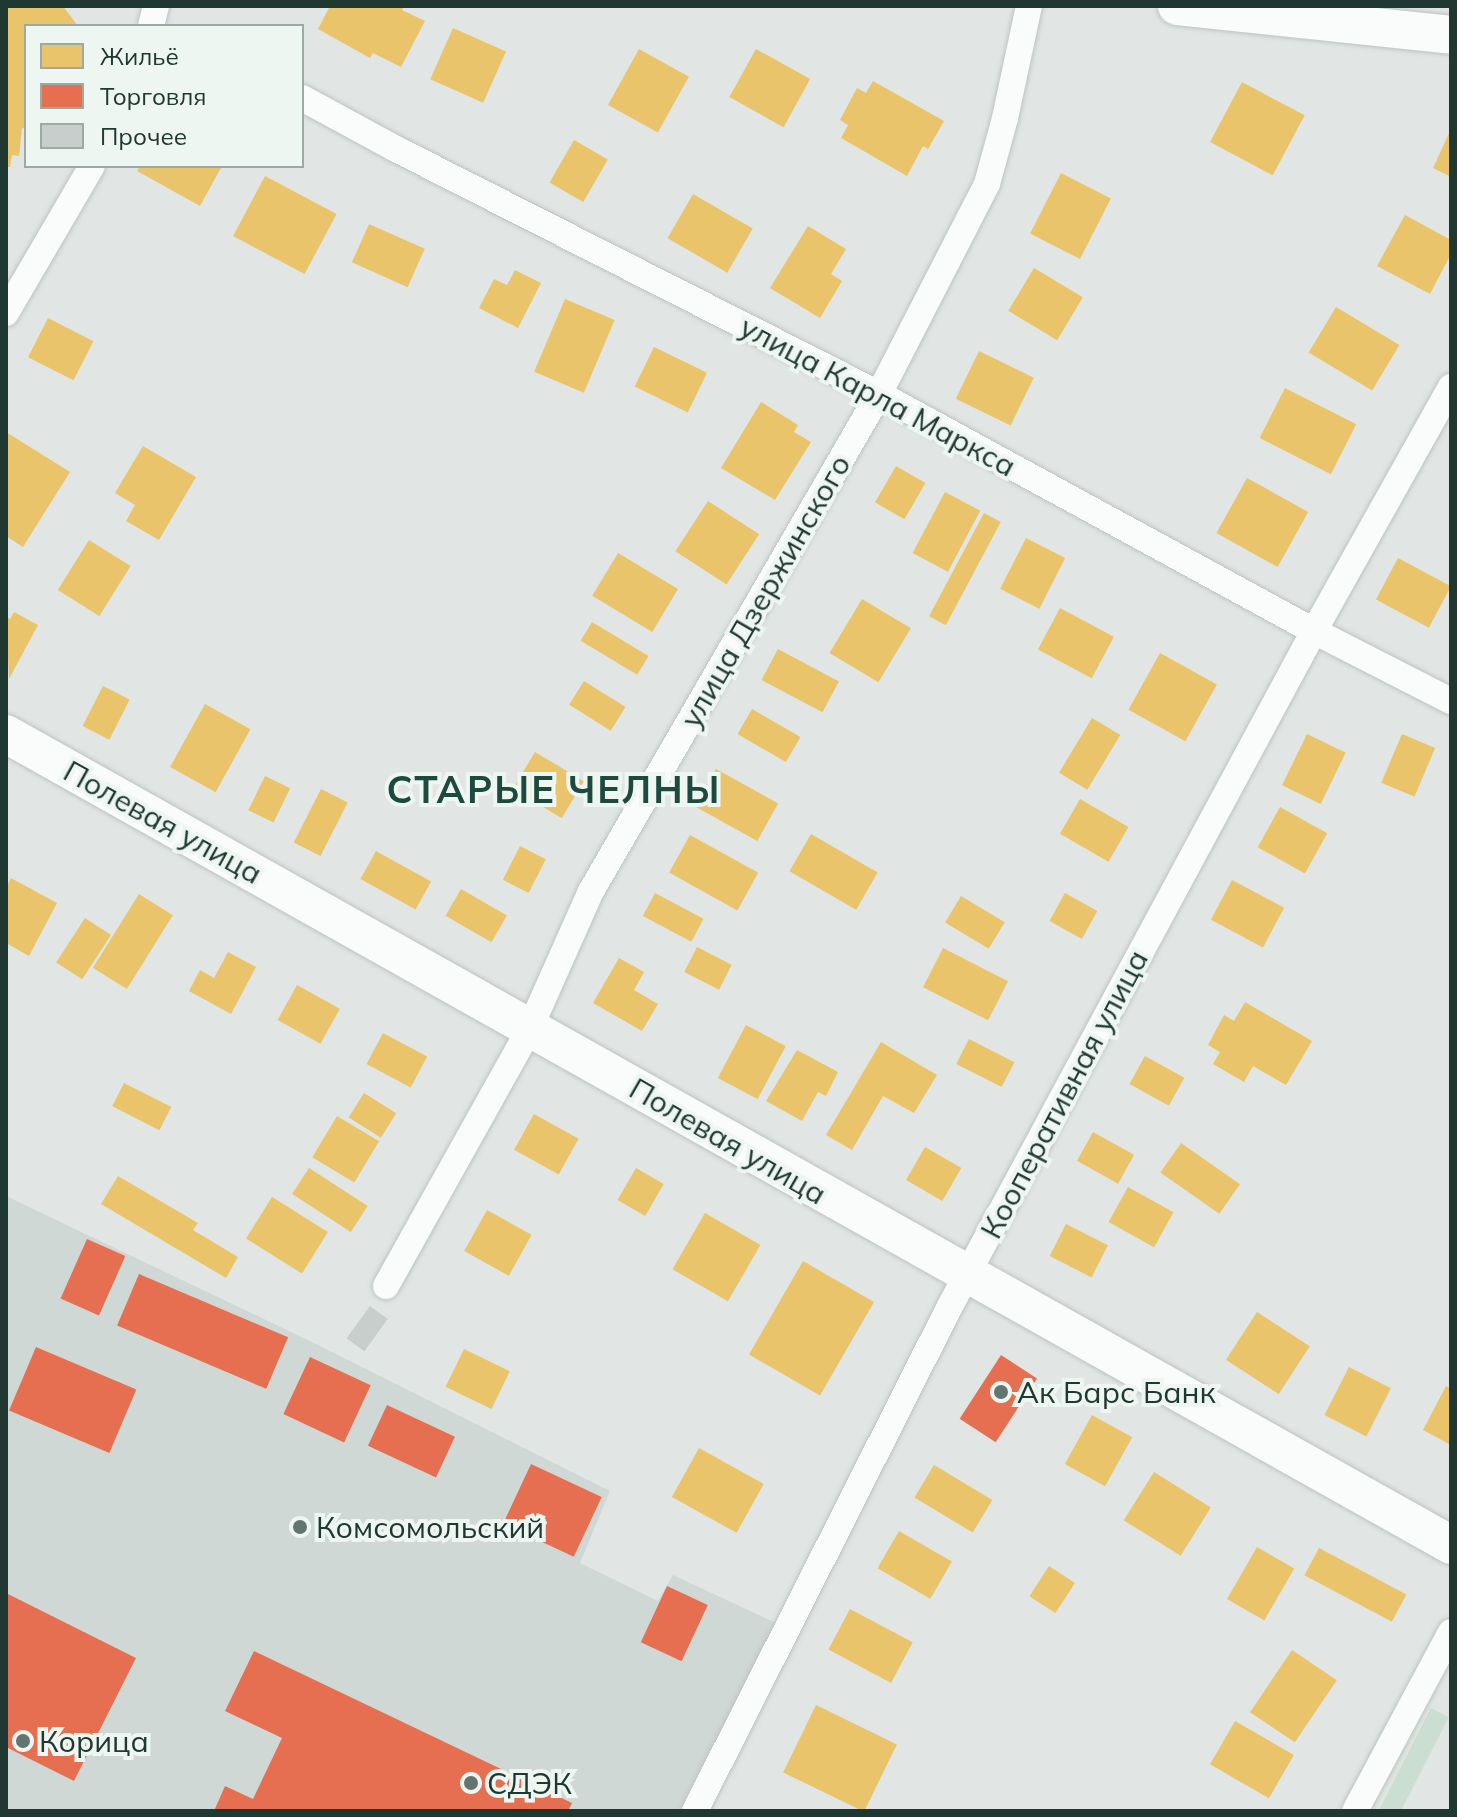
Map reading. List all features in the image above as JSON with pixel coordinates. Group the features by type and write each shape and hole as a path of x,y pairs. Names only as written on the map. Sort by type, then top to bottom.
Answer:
{"street":[{"name":"улица Дзержинского","path":"386,1286 530,1028 590,893 879,394 987,184 1029,6"},
{"path":"1177,6 1451,35"},
{"name":"улица Карла Маркса","path":"304,99 396,149 879,394 1314,631 1451,701"},
{"path":"9,303 91,168"},
{"name":"Кооперативная улица","path":"695,1811 966,1276 1314,631 1451,387"},
{"name":"Полевая улица","path":"6,734 966,1276 1451,1545"},
{"path":"1355,1811 1451,1632"}],"shaded area":[{"name":"Комсомольский","path":"6,1196 314,1343 610,1491 580,1563 658,1601 673,1575 776,1623 680,1811 6,1811"}],"green space":[{"path":"1431,1708 1449,1717 1401,1811 1379,1811"}],"building: Жильё":[{"path":"6,6 63,6 76,24 24,24 24,128 19,156 12,155 10,167 6,167"},
{"path":"330,6 404,6 402,10 425,21 401,67 373,53 370,58 318,29"},
{"path":"453,28 506,52 483,103 430,79"},
{"path":"639,49 689,77 658,133 608,105"},
{"path":"756,49 810,79 784,127 729,97"},
{"path":"873,81 944,121 928,149 923,146 907,176 841,138 848,125 840,120 857,88 866,93"},
{"path":"1242,82 1305,115 1273,175 1210,142"},
{"path":"1451,129 1451,177 1433,168"},
{"path":"574,140 608,160 583,202 550,182"},
{"path":"139,168 221,168 200,206 137,171"},
{"path":"1061,173 1111,198 1080,259 1030,234"},
{"path":"265,176 337,214 305,274 233,236"},
{"path":"693,194 753,228 727,273 668,238"},
{"path":"1405,215 1451,240 1451,254 1430,294 1377,266"},
{"path":"369,224 425,249 408,287 352,262"},
{"path":"808,226 846,249 831,274 842,281 820,318 770,288"},
{"path":"1034,268 1083,297 1057,340 1008,311"},
{"path":"515,270 541,283 518,328 479,308 494,279 507,285"},
{"path":"565,299 615,320 584,393 534,372"},
{"path":"1336,307 1399,345 1372,391 1309,352"},
{"path":"48,318 93,341 73,380 28,357"},
{"path":"654,347 707,373 688,412 635,387"},
{"path":"979,351 1034,378 1011,425 956,399"},
{"path":"1285,388 1356,424 1331,474 1260,438"},
{"path":"761,402 798,425 794,432 811,442 775,500 721,468"},
{"path":"6,432 70,472 23,547 6,536"},
{"path":"143,446 196,477 159,540 126,521 135,505 115,493"},
{"path":"896,466 925,483 904,519 875,502"},
{"path":"1247,478 1308,512 1278,567 1216,533"},
{"path":"945,492 980,511 948,572 913,553"},
{"path":"708,501 759,534 726,585 675,551"},
{"path":"984,513 1001,522 946,625 929,616"},
{"path":"1026,538 1065,558 1039,609 1000,589"},
{"path":"89,540 131,566 99,616 58,590"},
{"path":"618,553 678,589 652,632 592,596"},
{"path":"1398,558 1451,586 1429,628 1376,599"},
{"path":"862,599 911,628 878,682 830,653"},
{"path":"1060,608 1114,637 1092,678 1038,649"},
{"path":"14,612 38,625 9,679 6,617 10,619"},
{"path":"592,622 649,656 637,675 581,641"},
{"path":"778,649 839,681 822,712 762,680"},
{"path":"1160,653 1217,685 1185,741 1128,710"},
{"path":"584,681 626,707 611,731 569,705"},
{"path":"103,686 130,700 109,740 83,726"},
{"path":"205,704 250,729 216,792 170,767"},
{"path":"752,709 800,737 786,762 738,734"},
{"path":"1092,718 1120,735 1087,790 1059,773"},
{"path":"1307,734 1346,753 1321,804 1282,785"},
{"path":"1402,734 1435,748 1414,797 1381,783"},
{"path":"535,752 584,781 562,818 513,789"},
{"path":"716,769 778,803 757,841 695,807"},
{"path":"265,776 290,788 274,822 248,810"},
{"path":"321,789 348,803 320,856 294,842"},
{"path":"1080,799 1128,827 1108,862 1060,834"},
{"path":"1280,807 1327,833 1305,873 1258,847"},
{"path":"811,834 878,872 856,910 790,871"},
{"path":"690,835 758,873 737,910 669,873"},
{"path":"520,846 546,859 529,893 503,880"},
{"path":"376,851 431,882 416,910 360,879"},
{"path":"11,878 57,903 29,956 6,943 6,888"},
{"path":"1232,880 1284,908 1263,947 1211,920"},
{"path":"461,889 507,915 491,942 446,916"},
{"path":"655,893 704,919 691,942 643,916"},
{"path":"1065,893 1097,911 1082,939 1049,921"},
{"path":"139,894 173,915 127,989 93,968"},
{"path":"961,896 1005,922 989,949 945,923"},
{"path":"85,918 111,935 82,979 56,962"},
{"path":"697,947 732,965 719,990 684,972"},
{"path":"943,948 1008,981 988,1020 923,987"},
{"path":"228,952 256,967 231,1014 189,991 200,970 214,978"},
{"path":"619,958 644,972 634,990 658,1004 642,1031 593,1003"},
{"path":"297,985 340,1009 320,1044 278,1020"},
{"path":"1245,1002 1312,1041 1286,1085 1253,1066 1244,1082 1213,1064 1220,1052 1208,1045 1224,1015 1234,1021"},
{"path":"746,1025 786,1046 758,1099 718,1078"},
{"path":"383,1033 427,1056 411,1087 367,1064"},
{"path":"969,1039 1014,1062 1002,1087 956,1064"},
{"path":"881,1042 937,1075 914,1113 883,1096 852,1150 826,1135"},
{"path":"797,1050 838,1072 826,1096 818,1092 802,1121 766,1101"},
{"path":"1145,1056 1184,1078 1169,1106 1129,1084"},
{"path":"124,1083 171,1107 159,1130 112,1106"},
{"path":"364,1093 396,1113 381,1138 349,1118"},
{"path":"534,1114 579,1139 559,1175 514,1150"},
{"path":"337,1116 379,1141 354,1182 312,1157"},
{"path":"1093,1132 1134,1155 1118,1184 1077,1161"},
{"path":"1181,1143 1240,1184 1219,1214 1160,1172"},
{"path":"925,1147 961,1168 942,1201 906,1180"},
{"path":"309,1168 368,1206 351,1232 292,1194"},
{"path":"636,1168 664,1184 645,1216 618,1200"},
{"path":"118,1176 198,1223 193,1230 238,1257 226,1278 101,1204"},
{"path":"1128,1187 1173,1212 1154,1247 1109,1222"},
{"path":"272,1197 328,1232 302,1274 246,1239"},
{"path":"487,1210 532,1235 509,1276 464,1251"},
{"path":"705,1213 760,1245 728,1301 672,1269"},
{"path":"1066,1224 1108,1245 1092,1277 1050,1256"},
{"path":"803,1261 874,1302 820,1396 749,1355"},
{"path":"1257,1312 1310,1346 1279,1394 1226,1360"},
{"path":"464,1349 510,1371 491,1409 446,1387"},
{"path":"1349,1367 1391,1388 1366,1436 1324,1415"},
{"path":"1446,1386 1451,1389 1451,1445 1423,1430"},
{"path":"1092,1415 1132,1437 1105,1486 1065,1464"},
{"path":"699,1448 764,1484 737,1533 672,1497"},
{"path":"934,1465 992,1500 973,1533 914,1498"},
{"path":"1154,1472 1211,1508 1181,1556 1124,1520"},
{"path":"899,1531 952,1562 930,1599 878,1568"},
{"path":"1257,1547 1294,1568 1264,1620 1227,1599"},
{"path":"1319,1548 1406,1594 1392,1622 1304,1575"},
{"path":"1049,1566 1075,1583 1055,1613 1029,1596"},
{"path":"850,1609 913,1642 891,1683 828,1650"},
{"path":"1292,1650 1337,1680 1295,1742 1250,1712"},
{"path":"816,1705 897,1744 864,1811 783,1772"},
{"path":"1235,1721 1294,1755 1269,1798 1210,1764"}],"building: Торговля":[{"path":"87,1239 125,1256 99,1315 61,1298"},
{"path":"139,1274 288,1337 266,1389 117,1326"},
{"path":"36,1347 136,1390 109,1453 9,1411"},
{"path":"1001,1355 1037,1378 996,1442 960,1419"},
{"path":"310,1357 371,1385 344,1442 283,1414"},
{"path":"387,1405 455,1437 436,1477 368,1446"},
{"path":"531,1464 602,1497 574,1557 503,1524"},
{"path":"667,1586 708,1605 682,1661 641,1642"},
{"path":"6,1593 136,1658 74,1781 6,1747"},
{"path":"254,1651 572,1803 568,1811 214,1811 225,1786 253,1799 282,1738 225,1711"}],"building: Прочее":[{"path":"370,1306 388,1319 364,1351 346,1338"}],"place":[{"name":"Ак Барс Банк","path":"1001,1392"},
{"name":"Комсомольский","path":"300,1527"},
{"name":"Корица","path":"23,1741"},
{"name":"СДЭК","path":"471,1783"}],"district":[{"name":"СТАРЫЕ ЧЕЛНЫ","path":"554,790"}]}
